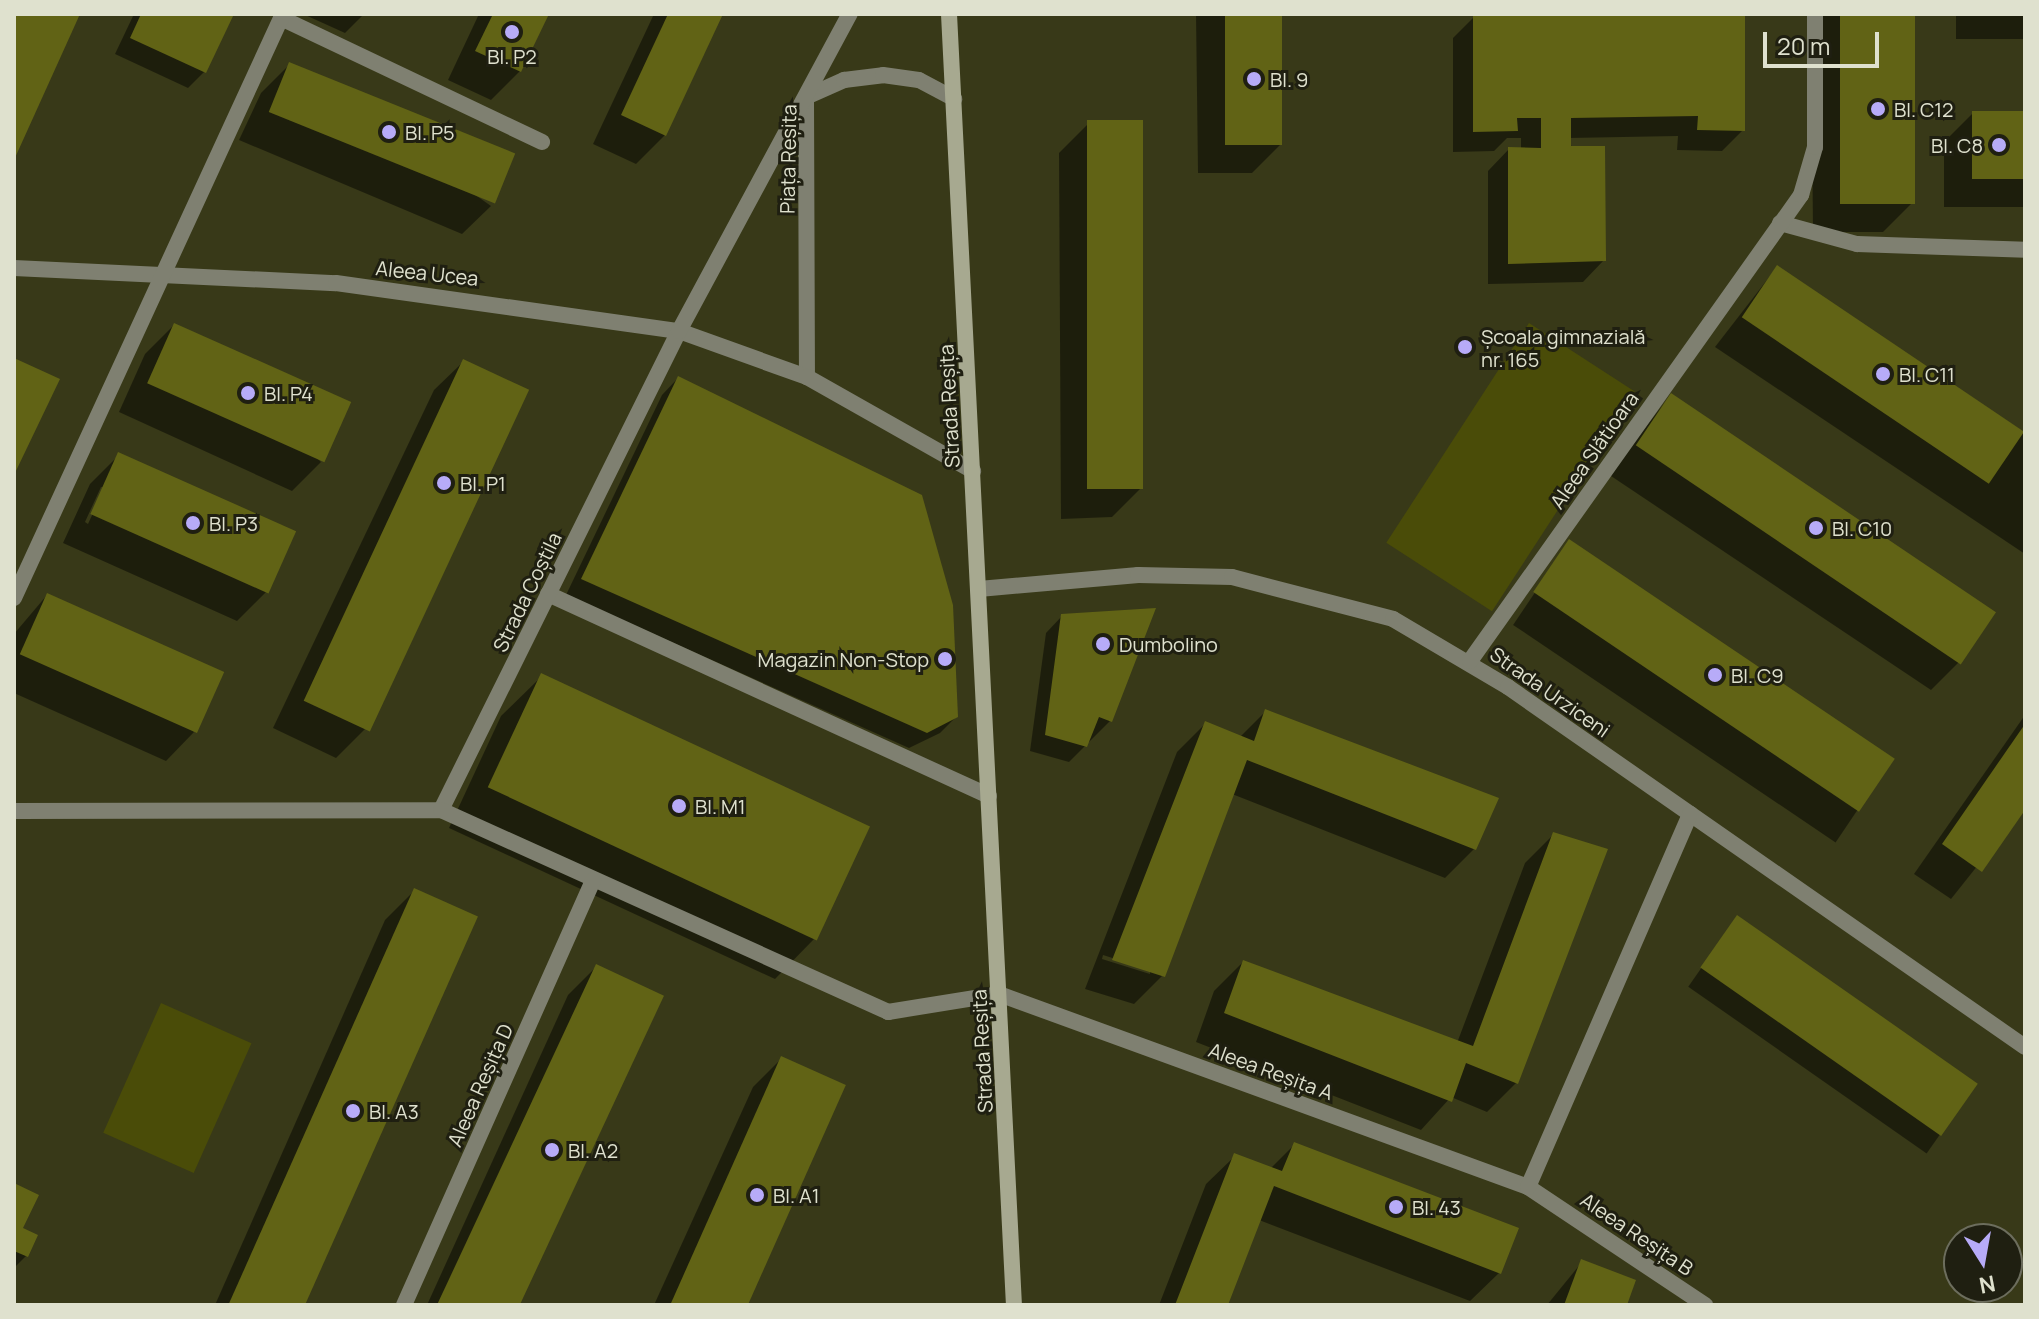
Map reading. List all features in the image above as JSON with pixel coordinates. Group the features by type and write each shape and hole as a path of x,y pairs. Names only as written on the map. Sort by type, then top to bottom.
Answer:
{"street":[{"name":"Strada Coștila","path":"441,810 679,331 850,14"},
{"name":"Strada Reșița","path":"949,14 1014,1305"},
{"name":"Aleea Slătioara","path":"1470,661 1812,174 1815,14"},
{"path":"14,598 168,270 282,16 542,142"},
{"name":"Piața Reșița","path":"807,377 806,97 883,75 919,80 954,99"},
{"path":"1780,223 1857,244 2025,250"},
{"name":"Aleea Ucea","path":"14,268 168,270 506,301 679,331"},
{"path":"679,331 807,377 973,471"},
{"name":"Strada Urziceni","path":"979,589 1138,575 1232,577 1344,602 1470,661 2025,1047"},
{"path":"548,594 989,796"},
{"path":"14,811 441,810 888,1012 999,994"},
{"path":"1528,1187 1690,814"},
{"name":"Aleea Reșița D","path":"404,1305 593,880"},
{"name":"Aleea Reșița A","path":"999,994 1528,1187 1546,1197"},
{"name":"Aleea Reșița B","path":"1546,1197 1705,1305"}],"shaded area":[{"path":"1529,323 1635,392 1492,611 1386,543"},
{"path":"161,1003 251,1043 194,1173 103,1133"}],"building":[{"path":"80,14 14,160 14,15"},
{"path":"141,14 234,14 206,73 130,38"},
{"name":"Bl. P2","path":"493,14 549,14 521,72 475,51"},
{"path":"668,14 723,14 666,136 621,115"},
{"name":"Bl. 9","path":"1225,14 1282,14 1282,145 1225,145"},
{"path":"1745,14 1745,131 1697,130 1698,116 1571,118 1571,146 1605,146 1606,261 1508,264 1508,147 1541,148 1541,118 1517,118 1518,131 1473,132 1473,15"},
{"name":"Bl. C12","path":"1840,14 1915,14 1915,204 1840,204"},
{"name":"Bl. P5","path":"289,62 515,153 495,203 269,112"},
{"name":"Bl. C8","path":"1972,111 2025,111 2025,179 1972,179"},
{"path":"1087,120 1143,120 1143,489 1087,489"},
{"name":"Bl. C11","path":"1777,265 2024,432 1989,484 1742,317"},
{"name":"Bl. P4","path":"174,323 351,402 324,462 147,383"},
{"path":"14,358 60,379 14,475"},
{"name":"Bl. P1","path":"463,359 529,390 370,732 304,701"},
{"path":"678,376 922,495 953,605 958,717 927,733 581,579"},
{"name":"Bl. C10","path":"1671,393 1996,612 1961,664 1636,445"},
{"name":"Bl. P3","path":"118,452 296,531 268,593 90,514"},
{"name":"Bl. C9","path":"1569,539 1895,759 1859,812 1533,592"},
{"path":"47,593 224,672 197,733 20,654"},
{"path":"1156,608 1112,722 1099,717 1087,747 1045,735 1061,614"},
{"name":"Bl. M1","path":"541,673 870,826 817,941 488,787"},
{"path":"1265,709 1499,798 1476,850 1247,760 1165,977 1112,960 1205,721 1254,741"},
{"path":"2025,724 2025,810 1982,872 1942,844"},
{"path":"1553,832 1608,849 1518,1084 1466,1063 1452,1102 1224,1013 1243,960 1473,1046"},
{"name":"Bl. A3","path":"414,888 478,916 305,1305 229,1305"},
{"path":"1737,915 1978,1084 1941,1136 1700,967"},
{"name":"Bl. A2","path":"596,964 664,996 520,1305 438,1304"},
{"name":"Bl. A1","path":"781,1056 846,1085 748,1305 670,1305"},
{"name":"Bl. 43","path":"1294,1142 1519,1228 1501,1274 1274,1186 1228,1305 1175,1305 1234,1153 1282,1171"},
{"path":"14,1183 39,1195 23,1228 38,1235 28,1257 14,1251"},
{"path":"1581,1259 1636,1280 1627,1305 1564,1305"}],"place":[{"name":"Bl. P2","path":"512,32"},
{"name":"Bl. 9","path":"1254,79"},
{"name":"Bl. C12","path":"1878,109"},
{"name":"Bl. P5","path":"389,132"},
{"name":"Bl. C8","path":"1999,145"},
{"name":"Școala gimnazială nr. 165","path":"1465,347"},
{"name":"Bl. C11","path":"1883,374"},
{"name":"Bl. P4","path":"248,393"},
{"name":"Bl. P1","path":"444,483"},
{"name":"Bl. P3","path":"193,523"},
{"name":"Bl. C10","path":"1816,528"},
{"name":"Dumbolino","path":"1103,644"},
{"name":"Magazin Non-Stop","path":"945,659"},
{"name":"Bl. C9","path":"1715,675"},
{"name":"Bl. M1","path":"679,806"},
{"name":"Bl. A3","path":"353,1111"},
{"name":"Bl. A2","path":"552,1150"},
{"name":"Bl. A1","path":"757,1195"},
{"name":"Bl. 43","path":"1396,1207"}]}
